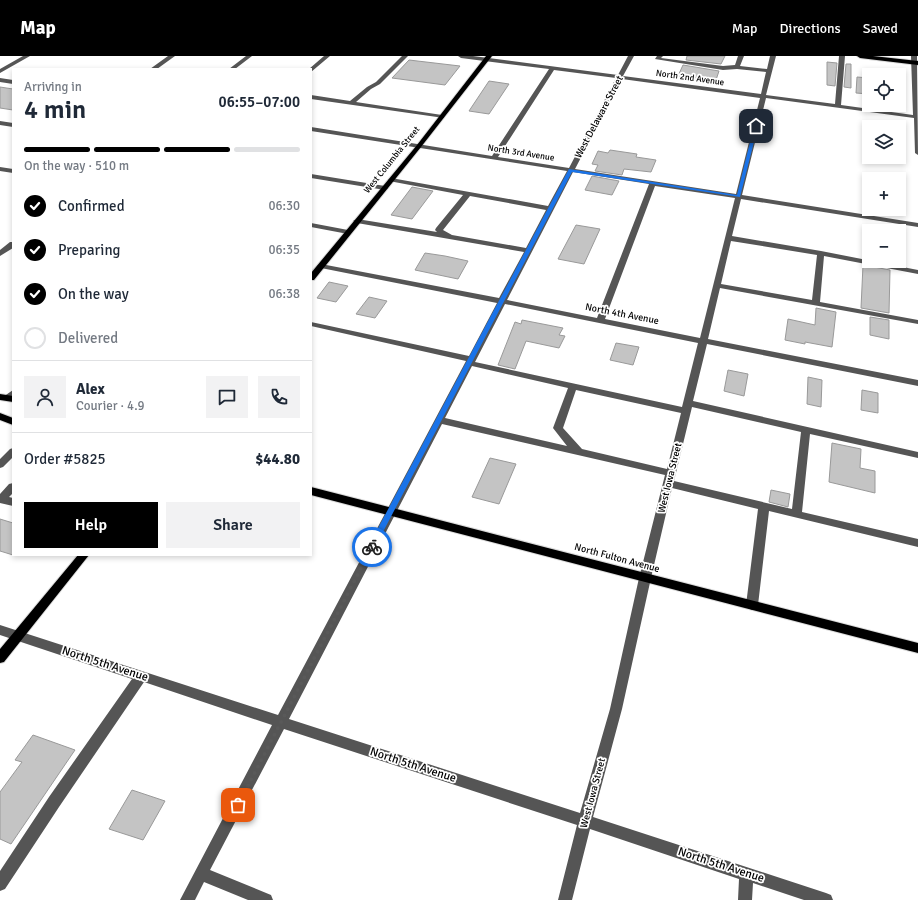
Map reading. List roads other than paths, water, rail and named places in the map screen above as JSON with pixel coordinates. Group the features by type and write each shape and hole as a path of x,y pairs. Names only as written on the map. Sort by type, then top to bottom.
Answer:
{"main road":[{"path":"860,56 916,61"},
{"name":"West Columbia Street","path":"312,277 419,146 488,58"},
{"path":"0,416 12,422"},
{"name":"North Fulton Avenue","path":"312,491 918,648"},
{"path":"0,658 83,556"}],"street":[{"path":"0,71 27,56"},
{"path":"154,68 172,56"},
{"path":"233,68 249,56"},
{"path":"312,69 327,56"},
{"path":"351,103 369,88 378,83 405,56"},
{"name":"North 2nd Avenue","path":"461,56 488,58 552,69 917,117"},
{"name":"West Delaware Street","path":"187,900 282,722 390,511 631,56"},
{"path":"658,56 658,59 716,67 737,67 769,71"},
{"path":"737,67 741,56"},
{"name":"West Iowa Street","path":"565,900 616,709 645,578 773,56"},
{"path":"838,107 842,56"},
{"path":"916,61 918,153"},
{"path":"494,158 552,69"},
{"path":"0,80 12,82"},
{"path":"312,97 442,117"},
{"path":"0,123 12,125"},
{"name":"North 3rd Avenue","path":"312,129 918,225"},
{"path":"0,169 12,171"},
{"path":"312,176 384,188"},
{"path":"391,180 551,209"},
{"path":"600,321 653,183"},
{"path":"445,236 440,230 468,194"},
{"path":"357,221 529,251"},
{"path":"312,225 348,232"},
{"path":"728,238 918,272"},
{"path":"0,254 12,245"},
{"path":"816,302 821,254"},
{"name":"North 4th Avenue","path":"321,266 918,383"},
{"path":"716,285 816,302 847,310 918,322"},
{"path":"312,324 470,361 584,390 687,407 806,430 918,455"},
{"path":"573,386 558,428 564,437 579,452"},
{"path":"439,420 496,432 523,441 671,473"},
{"path":"797,514 806,430"},
{"path":"0,465 12,452"},
{"path":"668,484 918,543"},
{"path":"1,499 12,488"},
{"path":"1,499 12,502"},
{"path":"752,605 764,506"},
{"name":"North 5th Avenue","path":"0,630 826,900"},
{"path":"0,884 54,802 141,676"},
{"path":"201,874 266,900"},
{"path":"746,900 747,874"}]}
